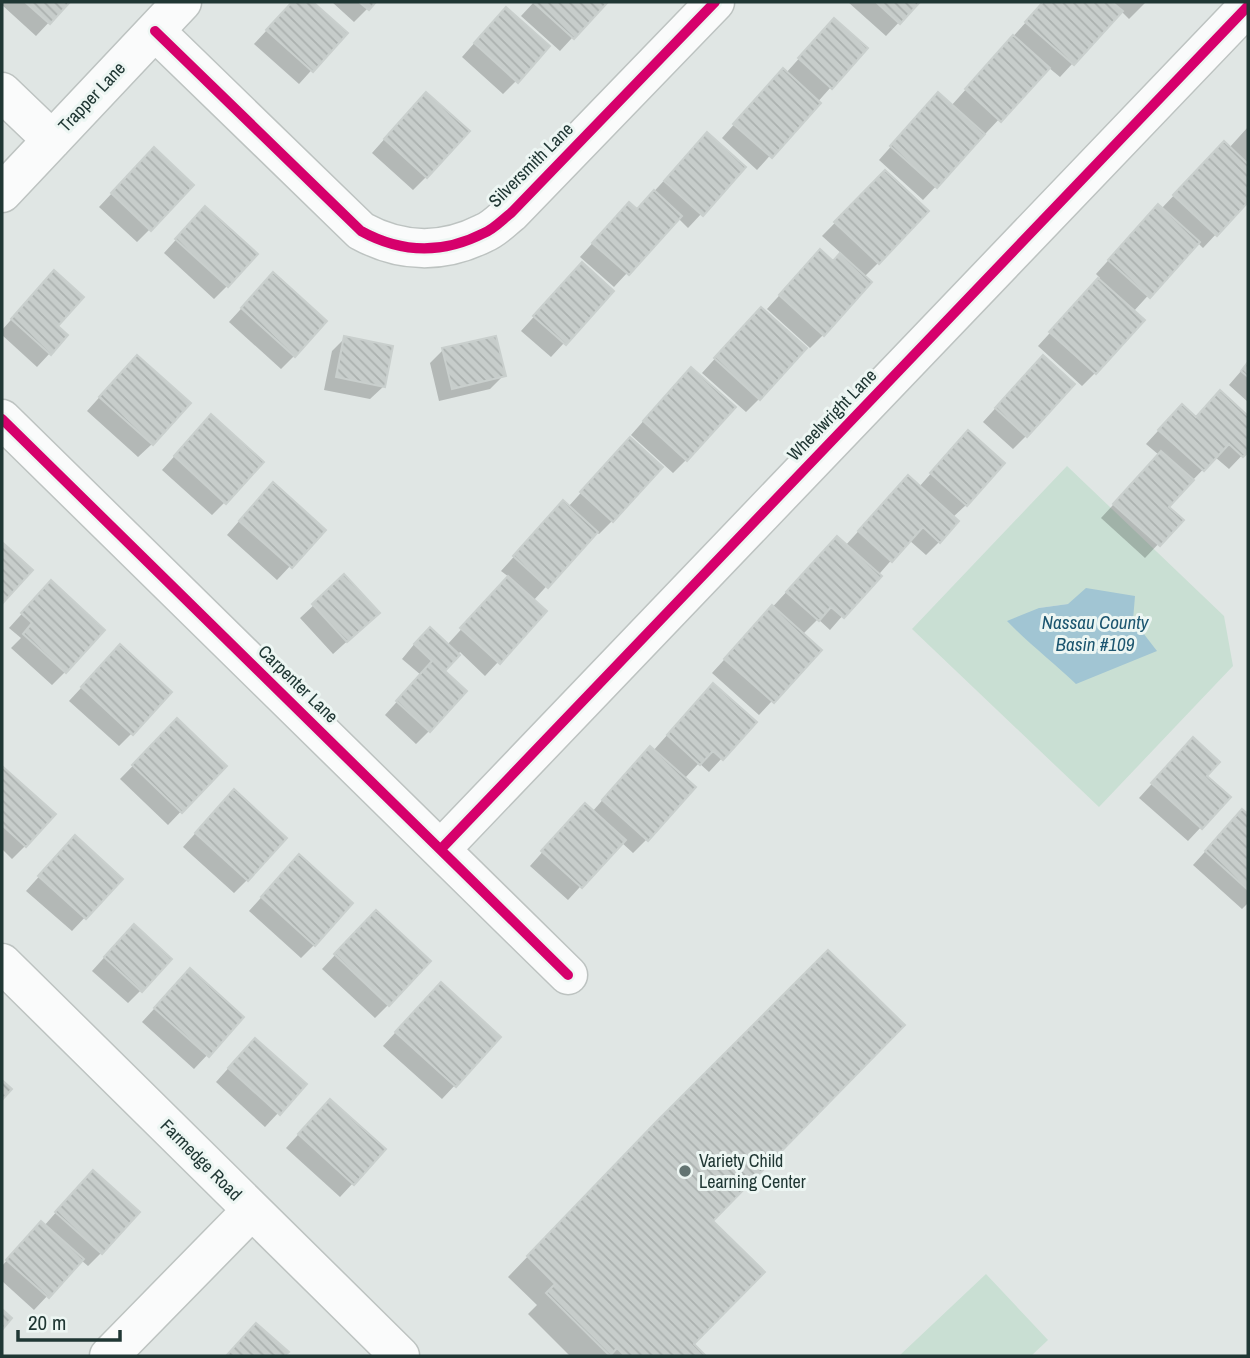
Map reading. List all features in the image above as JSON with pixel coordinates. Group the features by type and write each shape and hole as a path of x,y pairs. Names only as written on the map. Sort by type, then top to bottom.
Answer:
{"street":[{"name":"Trapper Lane","path":"2,193 182,2"},
{"name":"Silversmith Lane","path":"155,31 361,231 379,241 425,250 454,245 486,233 510,213 715,2"},
{"name":"Wheelwright Lane","path":"441,849 1248,6"},
{"path":"2,92 52,140"},
{"name":"Carpenter Lane","path":"2,419 568,975"},
{"name":"Farmedge Road","path":"2,963 400,1356"},
{"path":"108,1356 252,1210"}],"green space":[{"name":"Nassau County Basin #109","path":"1067,466 1224,616 1233,666 1099,807 912,629","holes":["1068,604 1109,669 1076,683 1055,663 1039,608"]},
{"path":"986,1274 1048,1340 1031,1356 899,1356"}],"water":[{"name":"Nassau County Basin #109","path":"1086,588 1135,596 1133,620 1157,651 1076,684 1007,621 1039,608 1068,604"}],"building":[{"path":"25,2 70,2 50,24"},
{"path":"292,2 313,2 348,33 313,72 266,30"},
{"path":"359,2 376,2 369,10"},
{"path":"533,2 608,2 574,39"},
{"path":"876,2 920,2 900,24"},
{"path":"1043,2 1112,2 1123,11 1074,65 1025,22"},
{"path":"506,7 550,46 518,83 474,43"},
{"path":"834,18 868,48 832,89 798,58"},
{"path":"1013,35 1050,68 1001,122 965,89"},
{"path":"783,68 821,103 772,158 733,124"},
{"path":"426,92 470,131 427,178 384,139"},
{"path":"938,92 985,134 937,188 890,146"},
{"path":"707,132 746,167 703,216 664,181"},
{"path":"1224,141 1248,164 1248,202 1217,236 1173,195"},
{"path":"154,147 194,185 151,231 111,193"},
{"path":"885,170 929,211 879,264 834,222"},
{"path":"654,190 682,216 629,275 592,243 629,202 637,209"},
{"path":"1158,204 1200,242 1150,298 1108,260"},
{"path":"205,206 258,254 228,287 175,239"},
{"path":"820,249 833,261 840,253 872,282 824,336 779,295"},
{"path":"582,262 614,291 566,345 533,316"},
{"path":"54,270 84,297 58,326 68,335 51,355 11,319"},
{"path":"273,272 327,321 295,357 241,308"},
{"path":"1098,278 1145,320 1096,374 1049,332"},
{"path":"761,307 807,348 760,400 714,358"},
{"path":"344,336 393,346 385,387 336,377"},
{"path":"496,336 506,376 452,389 442,348"},
{"path":"137,355 191,403 153,445 99,397"},
{"path":"1043,355 1075,384 1027,437 995,408"},
{"path":"1248,362 1248,377 1241,371"},
{"path":"691,367 736,407 687,461 643,421"},
{"path":"1220,390 1248,416 1248,452 1243,457 1229,444 1204,471 1158,430 1182,404 1196,417"},
{"path":"211,414 264,462 226,504 174,456"},
{"path":"968,430 1005,463 967,506 930,473"},
{"path":"630,437 663,467 613,522 580,492"},
{"path":"1161,451 1194,480 1169,507 1184,520 1160,546 1113,504"},
{"path":"908,475 959,521 940,543 923,527 892,562 858,531"},
{"path":"273,482 326,530 292,568 239,521"},
{"path":"563,500 598,532 548,588 513,556"},
{"path":"837,536 882,576 844,618 831,607 819,621 786,592"},
{"path":"2,542 33,570 2,604"},
{"path":"344,574 380,613 347,642 312,604"},
{"path":"508,576 547,611 500,664 460,628"},
{"path":"51,580 105,630 66,673 23,634 32,623 21,613"},
{"path":"772,605 822,650 774,703 724,659"},
{"path":"430,627 460,655 445,671 467,691 430,732 396,701 432,661 414,644"},
{"path":"120,644 172,692 133,735 81,687"},
{"path":"713,683 757,722 723,760 713,751 700,765 667,735"},
{"path":"177,718 227,766 182,813 132,765"},
{"path":"1193,737 1220,762 1207,776 1231,797 1202,829 1151,783"},
{"path":"650,746 696,787 648,841 602,800"},
{"path":"2,766 56,814 26,847 2,825"},
{"path":"234,789 287,838 248,881 195,833"},
{"path":"585,803 626,840 582,888 541,851"},
{"path":"1242,809 1248,814 1248,890 1205,851"},
{"path":"75,835 123,879 86,919 38,876"},
{"path":"299,854 353,903 315,946 261,897"},
{"path":"376,910 431,961 389,1006 334,954"},
{"path":"134,924 172,959 142,992 104,957"},
{"name":"Variety Child Learning Center","path":"828,950 905,1025 713,1221 765,1272 694,1344 706,1356 625,1356 617,1348 610,1356 546,1293 555,1284 527,1256"},
{"path":"190,968 244,1017 209,1057 154,1008"},
{"path":"441,982 501,1037 456,1087 395,1032"},
{"path":"255,1038 307,1084 280,1115 228,1068"},
{"path":"2,1080 12,1089 2,1100"},
{"path":"330,1099 386,1149 354,1185 298,1134"},
{"path":"93,1170 140,1212 102,1254 55,1212"},
{"path":"41,1221 84,1259 49,1298 6,1260"},
{"path":"2,1309 12,1318 2,1330"},
{"path":"256,1323 289,1352 284,1356 226,1356"}],"cycle path":[{"path":"155,31 361,231 391,244 422,248 453,245 495,227 715,2"},
{"path":"441,849 1248,6"},
{"path":"2,419 568,975"}],"place":[{"name":"Variety Child Learning Center","path":"685,1171"}]}
